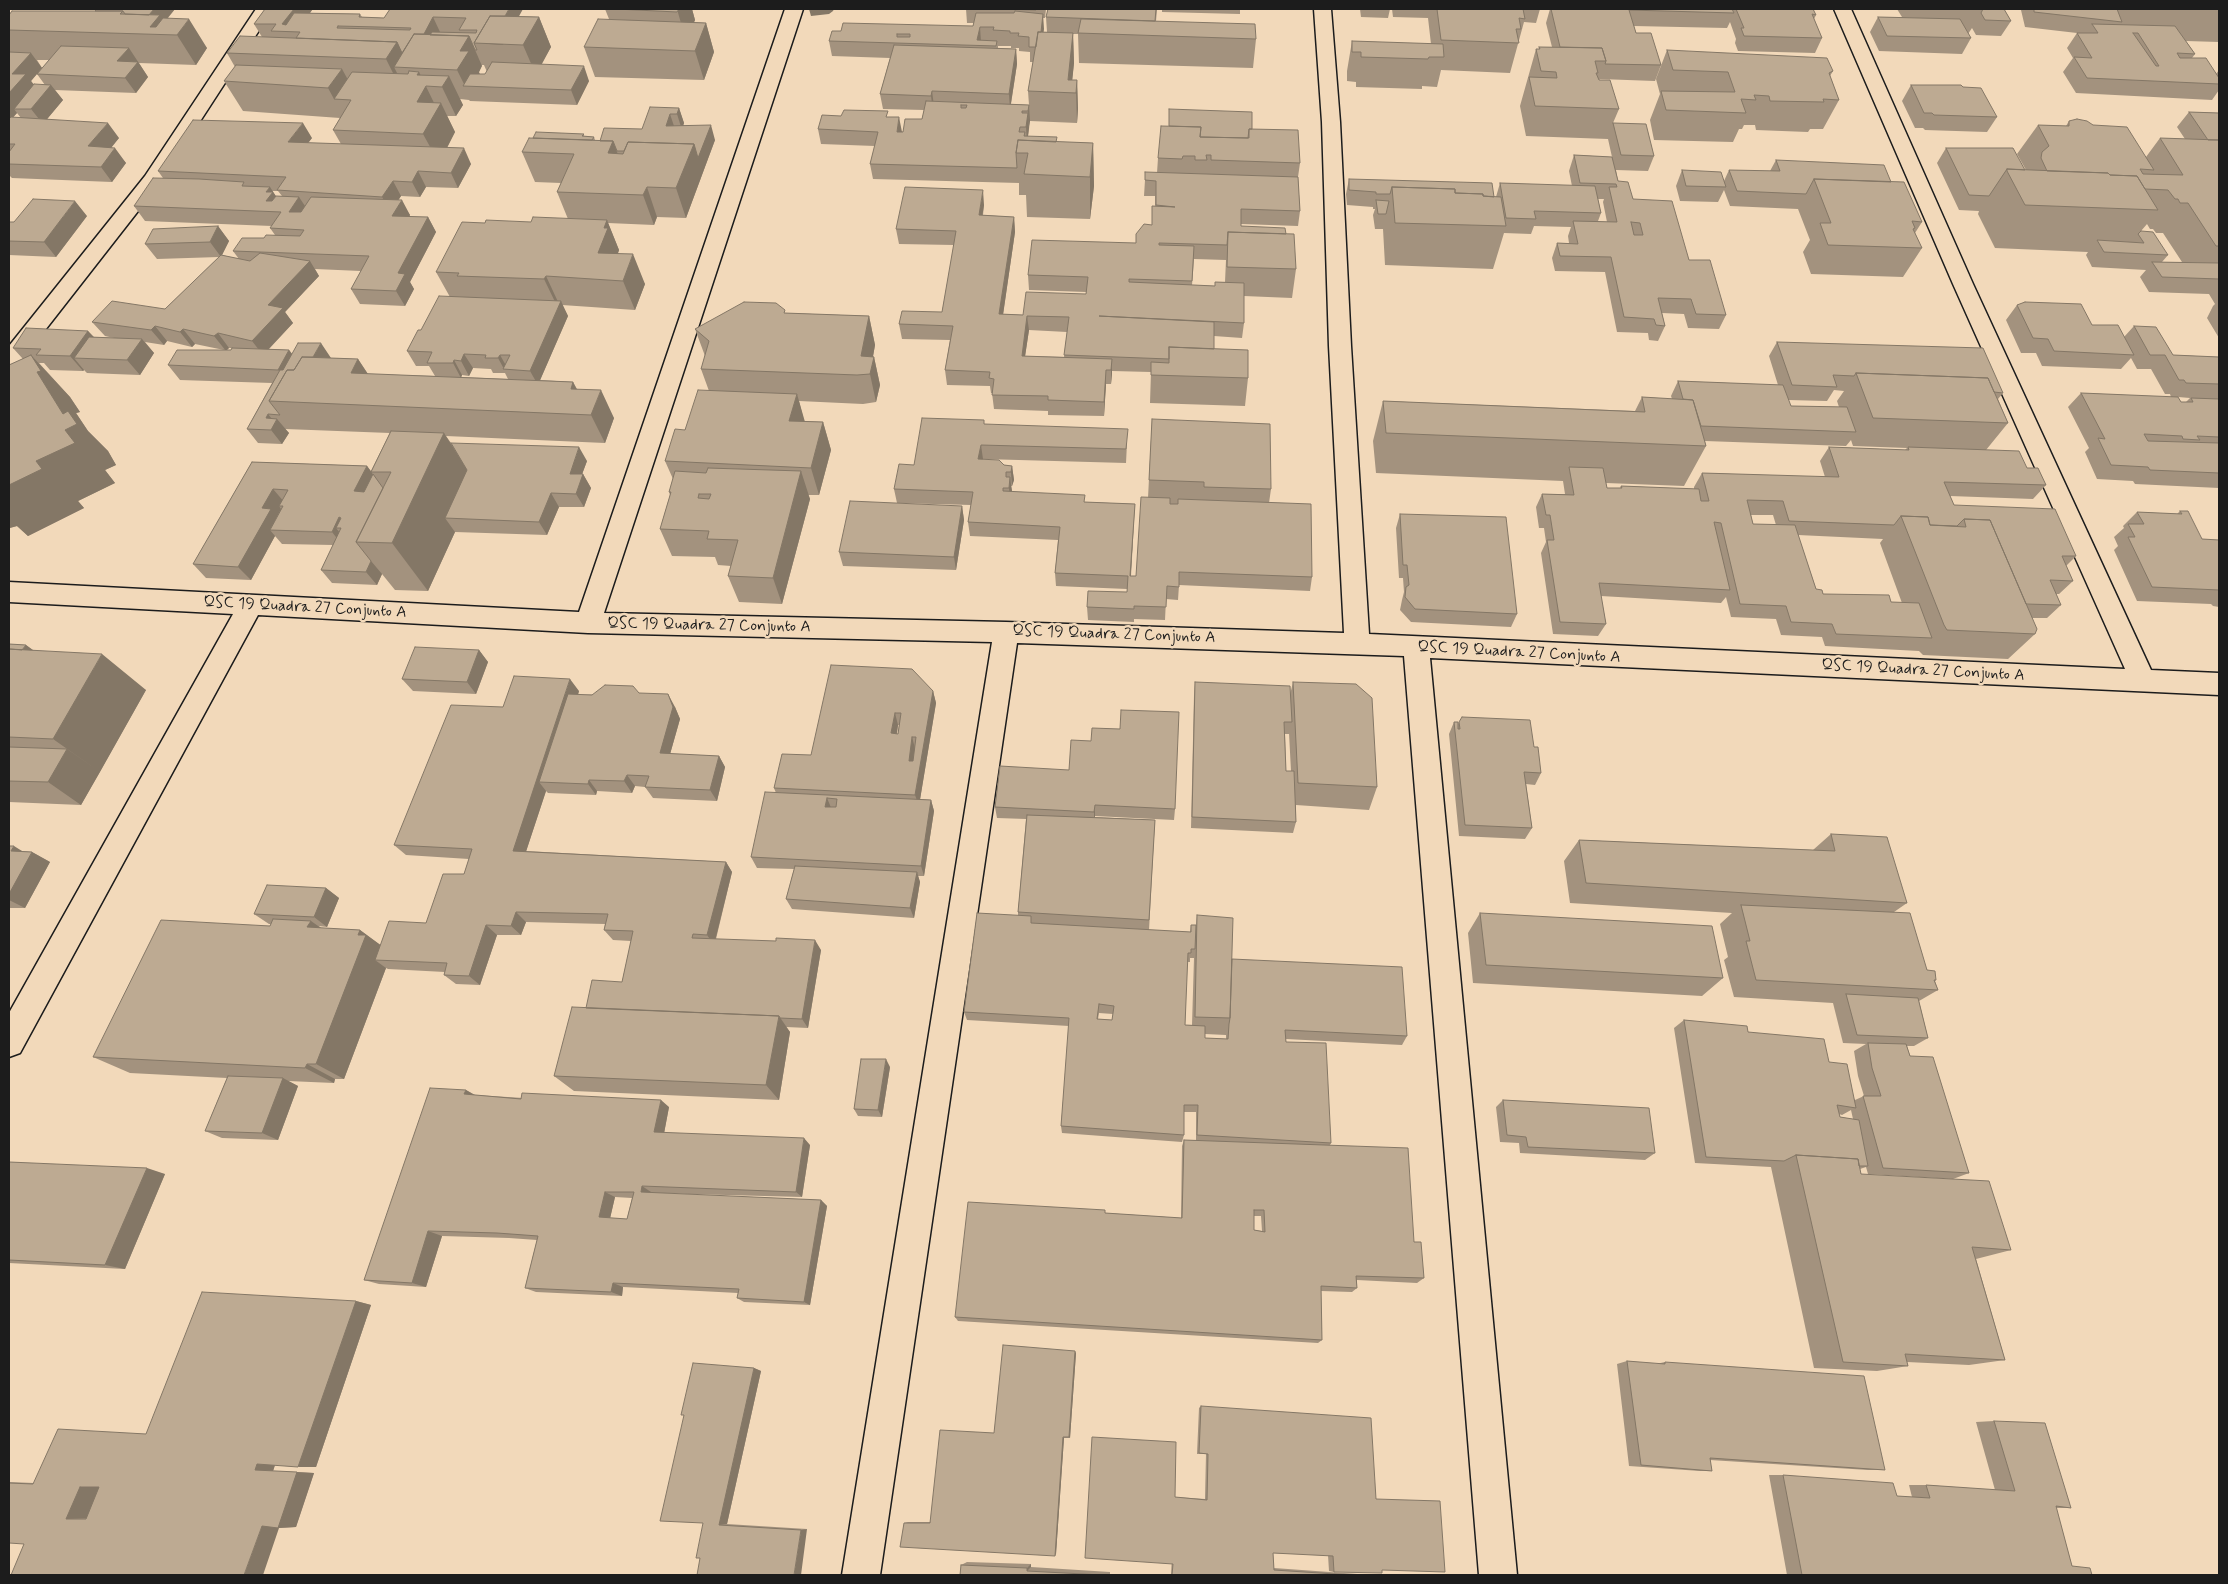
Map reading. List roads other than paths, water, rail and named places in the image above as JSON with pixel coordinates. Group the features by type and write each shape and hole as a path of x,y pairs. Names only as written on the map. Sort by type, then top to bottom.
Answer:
{"street":[{"path":"9,361 153,179 238,46 264,9"},
{"path":"588,623 794,9"},
{"path":"1323,9 1332,122 1340,346 1357,644"},
{"path":"1843,9 1963,284 2143,680"},
{"name":"QSC 19 Quadra 27 Conjunto A","path":"9,592 588,623 1006,632 1357,644 2219,684"},
{"path":"9,1042 251,605"},
{"path":"861,1575 1006,632"},
{"path":"1416,648 1498,1575"}]}
